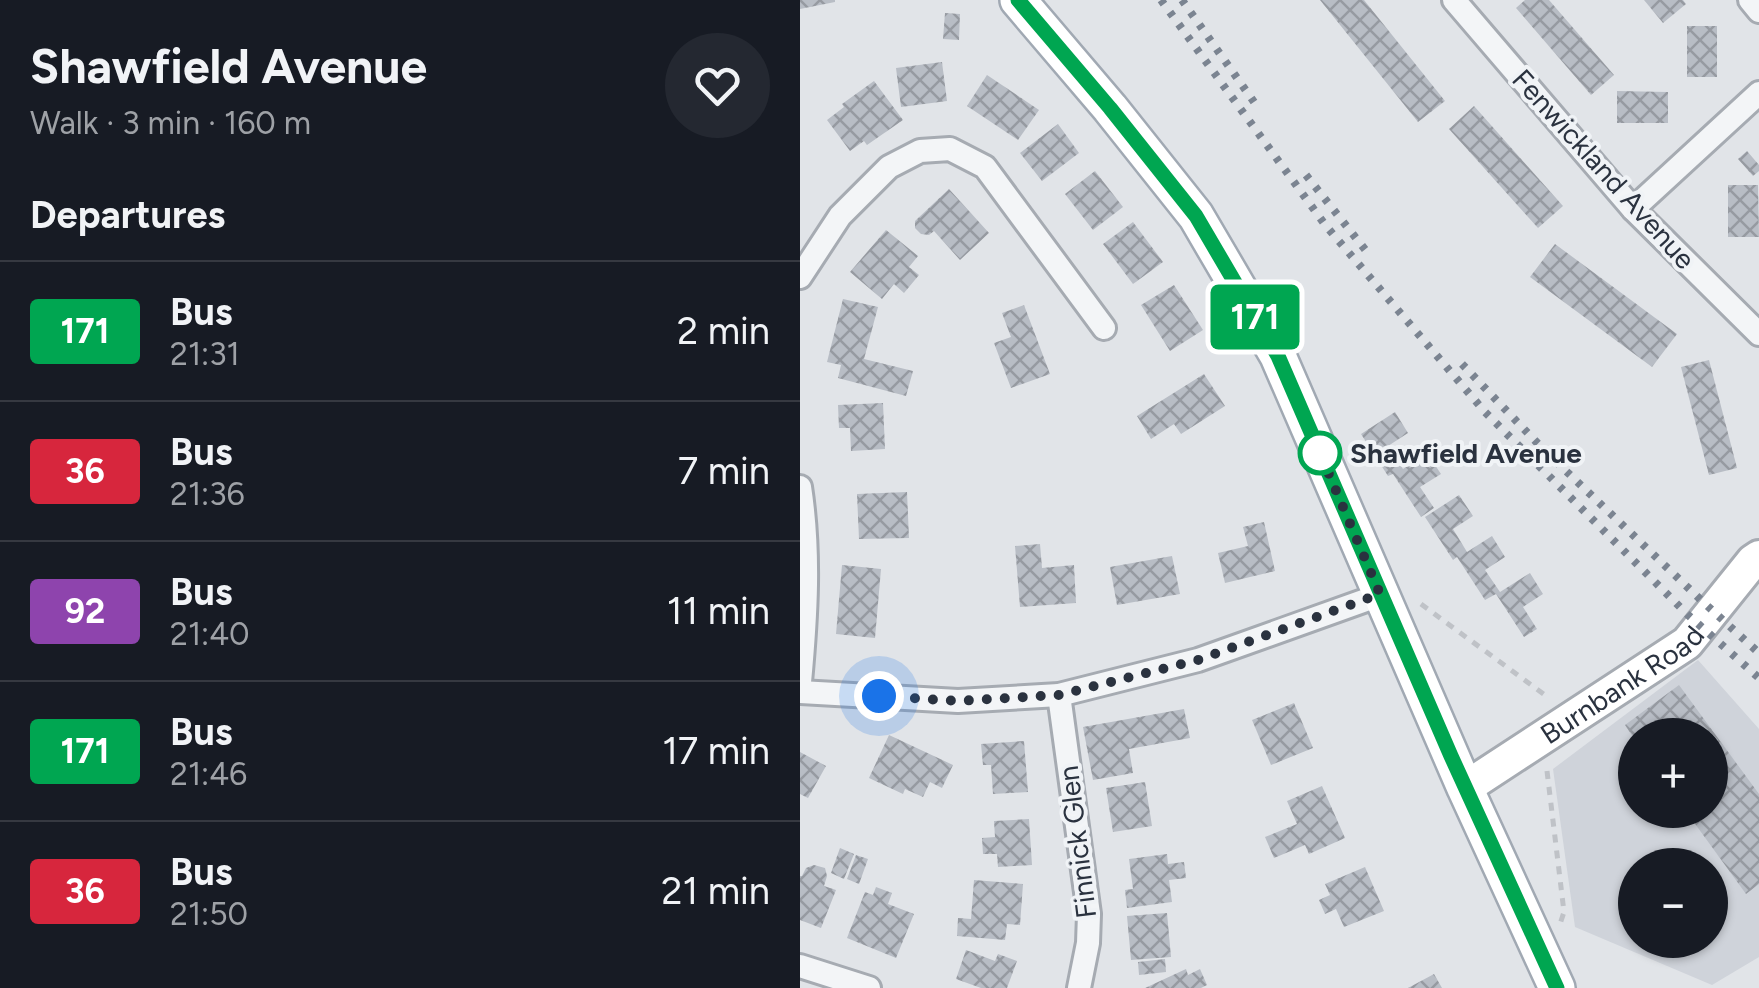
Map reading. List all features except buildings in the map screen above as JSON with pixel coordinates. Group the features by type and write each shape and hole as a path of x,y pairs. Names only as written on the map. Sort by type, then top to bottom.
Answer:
{"main road":[{"path":"1018,0 1196,216 1278,356 1465,788 1552,976"}],"street":[{"name":"Fenwickland Avenue","path":"1454,0 1633,209 1759,334"},
{"path":"1750,0 1759,11"},
{"path":"1633,209 1759,92"},
{"path":"800,277 840,216 889,166 920,152 950,149 985,167 1104,328"},
{"path":"800,488 805,518 806,608 800,682"},
{"name":"Burnbank Road","path":"1465,788 1687,643 1759,557"},
{"path":"800,692 958,701 1059,695 1198,660 1380,594"},
{"name":"Finnick Glen","path":"1059,695 1089,914 1079,988"},
{"path":"800,966 868,988"}],"path":[{"path":"1380,594 1412,598 1565,724 1546,770 1564,912 1552,976"}],"shaded area":[{"path":"1698,660 1759,729 1759,957 1712,985 1648,958 1728,958 1728,848 1618,848 1618,945 1575,927 1553,769 1618,720 1618,828 1728,828 1728,718 1621,718"}],"railway":[{"path":"1161,0 1326,226 1485,412 1687,614 1759,678"},
{"path":"1182,0 1254,102"},
{"path":"1306,175 1371,257"},
{"path":"1462,364 1543,449 1759,653"}],"bus line":[{"name":"171","path":"1018,0 1196,216 1278,356 1451,756 1557,988"}],"place":[{"name":"Shawfield Avenue","path":"1320,453"}],"route":[{"path":"879,696 958,701 1059,695 1198,660 1380,594 1320,453"}]}
